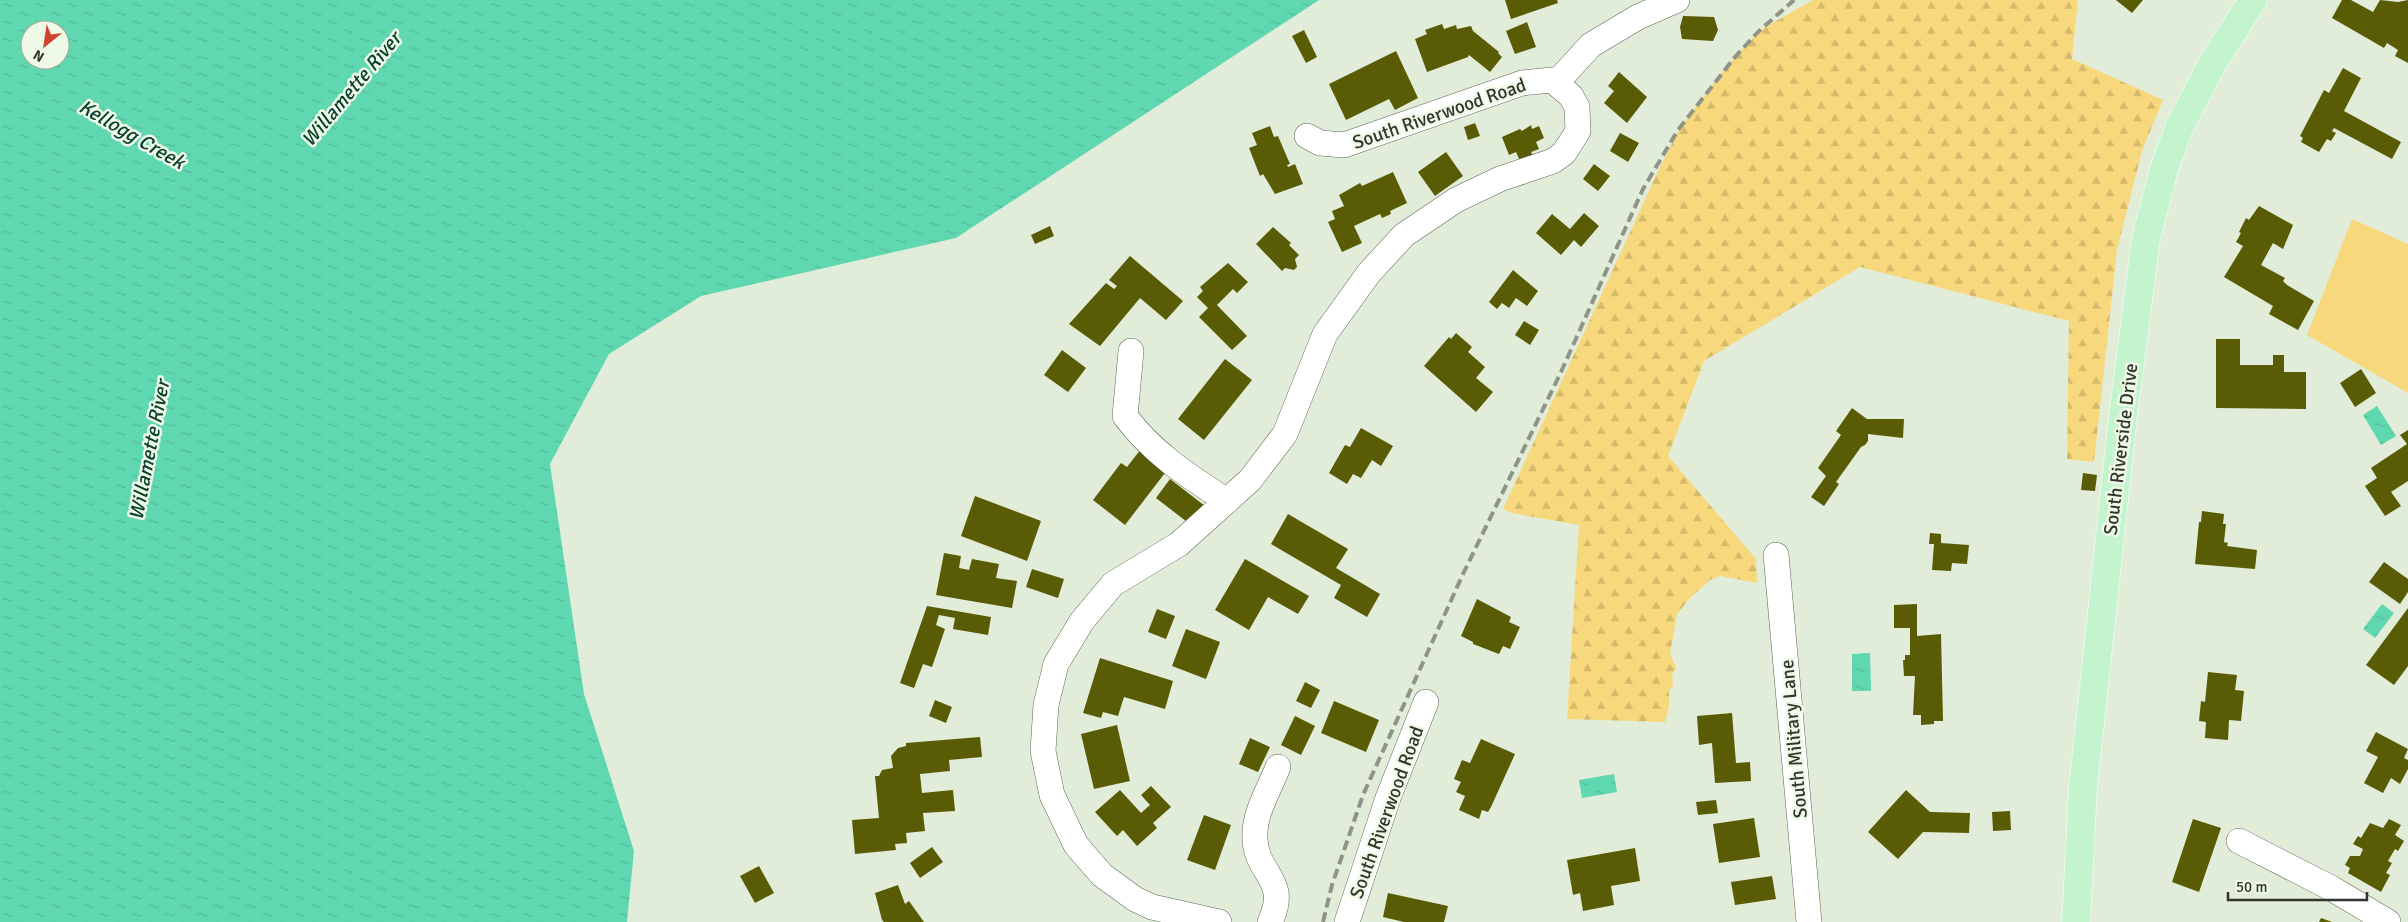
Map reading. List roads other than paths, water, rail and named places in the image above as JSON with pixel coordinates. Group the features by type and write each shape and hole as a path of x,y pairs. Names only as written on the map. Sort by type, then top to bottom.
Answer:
{"main road":[{"name":"South Riverside Drive","path":"2076,922 2083,788 2122,425 2146,239 2164,169 2180,128 2212,64 2253,0"}],"street":[{"path":"1219,922 1152,906 1120,890 1102,875 1076,845 1052,795 1043,751 1046,705 1056,664 1082,621 1113,584 1179,544 1250,480 1284,434 1325,334 1369,273 1404,235 1456,200 1500,179 1553,161 1564,153 1578,131 1578,107 1571,96 1556,83 1591,45 1638,17 1677,0"},
{"name":"South Riverwood Road","path":"1307,136 1320,143 1344,145 1522,82 1552,80 1556,83"},
{"path":"1131,351 1125,416 1139,434 1186,476 1227,501"},
{"name":"South Military Lane","path":"1776,555 1809,922"},
{"name":"South Riverwood Road","path":"1347,922 1388,798 1426,702"},
{"path":"1270,922 1276,902 1276,890 1258,853 1255,832 1257,818 1278,767"},
{"path":"2239,841 2331,888 2388,922"}],"water":[{"path":"0,0 1319,0 956,238 701,296 609,354 550,464 584,694 634,851 627,922 0,922"},
{"path":"2377,406 2396,436 2381,445 2363,415"},
{"path":"2382,604 2394,613 2375,638 2363,629"},
{"path":"1870,653 1871,691 1852,691 1852,654"},
{"path":"1614,774 1617,792 1582,798 1579,780"}],"railway":[{"path":"1323,922 1332,885 1363,795 1463,574 1561,372 1643,189 1678,130 1735,57 1758,32 1794,0"}],"water label":[{"name":"Willamette River","path":"351,89"},
{"name":"Kellogg Creek","path":"132,134"},
{"name":"Willamette River","path":"149,450"}]}
